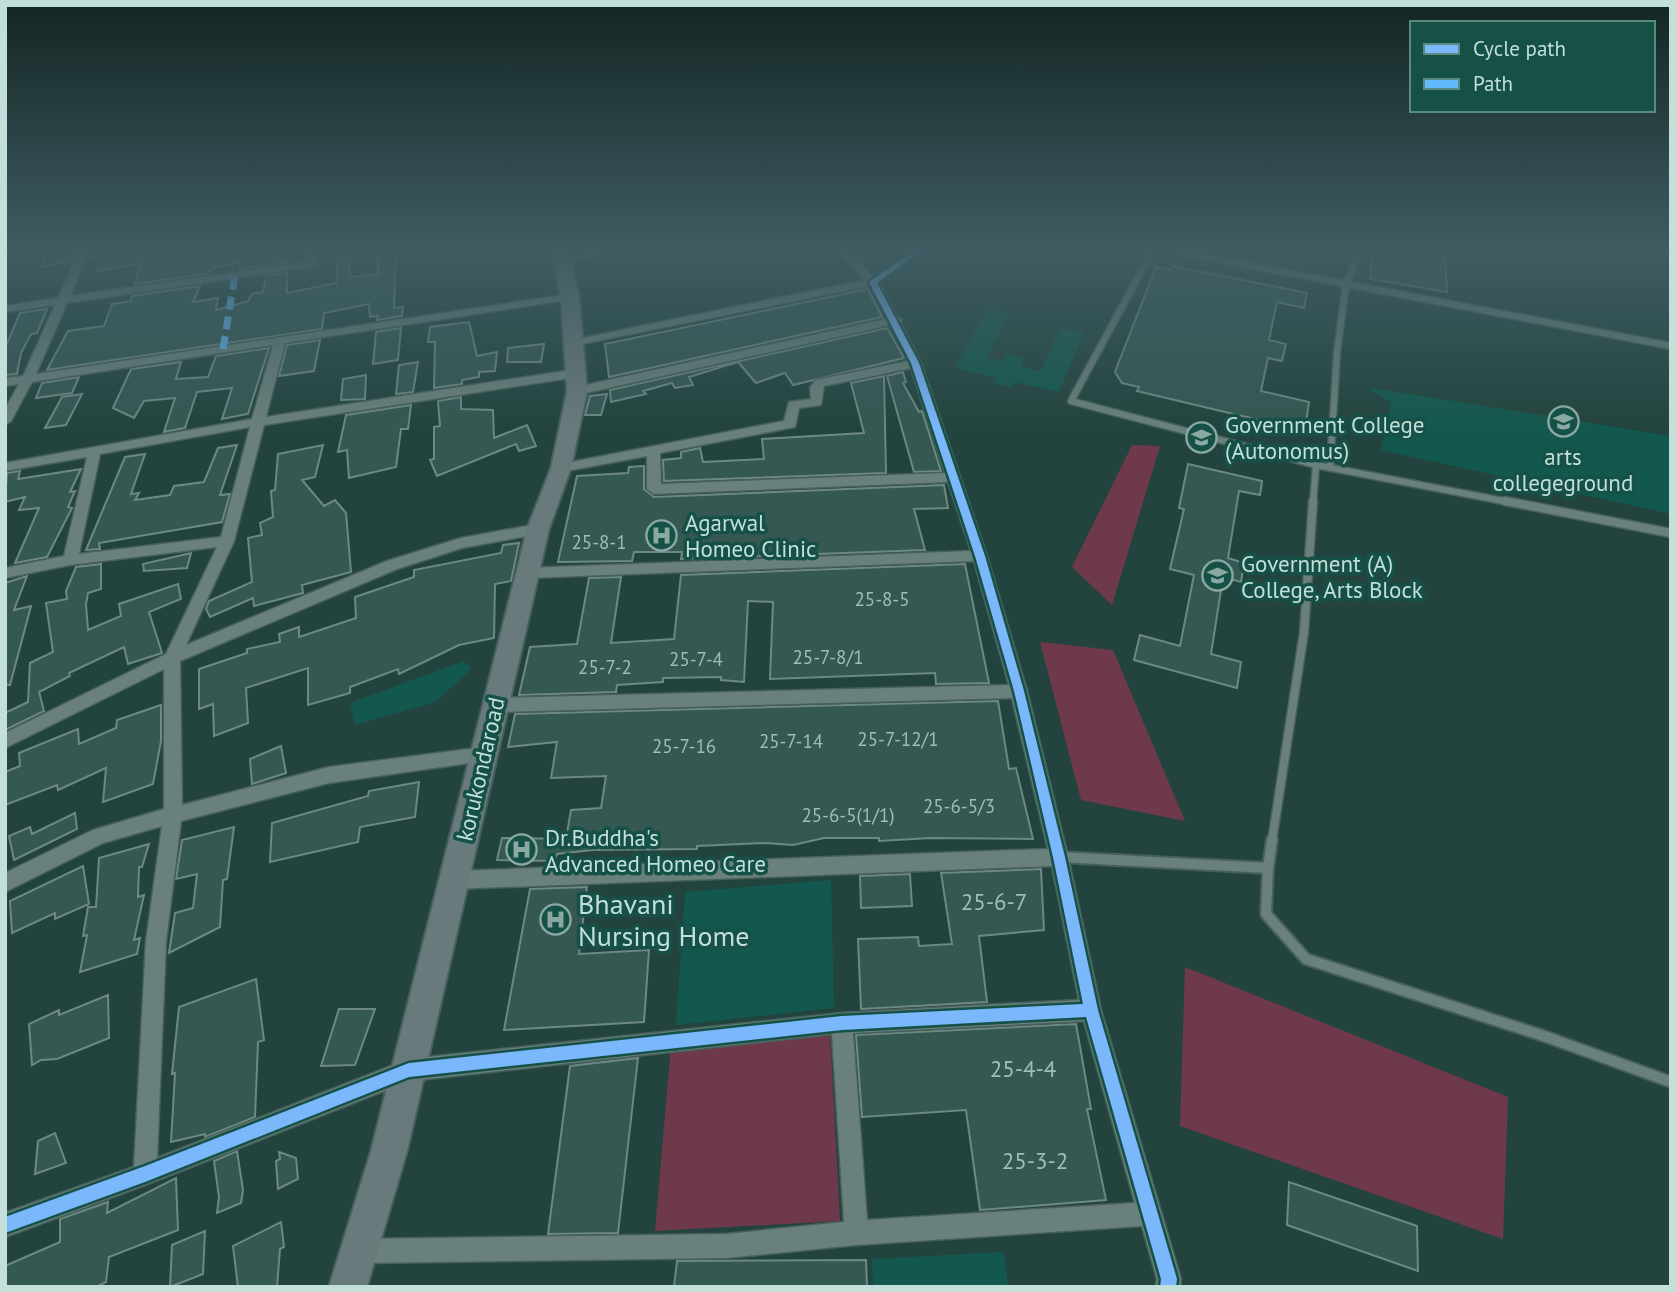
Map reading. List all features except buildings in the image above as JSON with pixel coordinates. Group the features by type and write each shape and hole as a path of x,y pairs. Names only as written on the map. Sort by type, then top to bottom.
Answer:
{"main road":[{"name":"korukondaroad","path":"348,1287 389,1152 538,529 561,468 577,382 570,308"}],"street":[{"path":"5,421 59,308"},
{"path":"5,382 494,308"},
{"path":"572,343 743,308"},
{"path":"889,308 915,363 980,556 1019,691 1059,857 1091,1010 1150,1214 1168,1287"},
{"path":"5,467 258,422 577,382 896,320"},
{"path":"145,1174 156,941 173,815 172,658 227,541 280,340"},
{"path":"561,468 790,424 793,405 817,402 816,387 820,383 915,363"},
{"path":"69,560 95,449"},
{"path":"653,450 654,489 953,477"},
{"path":"5,741 172,658 392,565 461,543 538,529"},
{"path":"5,573 69,560 227,541"},
{"path":"527,573 980,556"},
{"path":"496,705 1019,691"},
{"path":"5,883 99,836 173,815 329,775 484,754"},
{"path":"454,880 1059,857"},
{"path":"5,1224 145,1174 409,1070 842,1023 1091,1010"},
{"path":"842,1023 856,1233"},
{"path":"359,1251 726,1246 856,1233 1150,1214"}],"lane":[{"path":"1123,308 1071,401 1316,466 1671,533"},
{"path":"1330,468 1337,352 1343,308"},
{"path":"1473,308 1671,346"},
{"path":"1316,466 1304,632 1268,867 1266,914 1306,959 1544,1036 1671,1082"},
{"path":"1059,857 1268,867"}],"shaded area":[{"path":"987,309 1009,314 987,358 1002,361 1006,354 1024,358 1021,366 1041,371 1060,328 1084,333 1059,392 1014,382 1012,387 994,383 996,378 955,368"},
{"path":"1367,387 1671,436 1671,514 1381,450 1391,403"},
{"path":"1132,445 1160,446 1112,605 1072,567"},
{"path":"1040,642 1113,650 1185,821 1081,800"},
{"path":"464,661 471,669 436,702 355,725 350,703"},
{"path":"831,880 834,1008 676,1025 685,892"},
{"path":"1185,967 1508,1097 1503,1239 1180,1126"},
{"path":"830,1033 840,1221 655,1231 671,1045"},
{"path":"1004,1252 1008,1287 873,1287 872,1259"}],"marked path":[{"path":"223,349 230,308"}],"cycle path":[{"path":"887,308 915,363 980,556 1019,691 1059,857 1091,1010 1169,1279 1168,1287"},
{"path":"5,1225 145,1174 409,1070 842,1023 1091,1010"}],"place":[{"name":"arts collegeground","path":"1563,422"},
{"name":"Government College (Autonomus)","path":"1202,437"},
{"name":"Agarwal Homeo Clinic","path":"662,535"},
{"name":"Government (A) College, Arts Block","path":"1218,576"},
{"name":"Dr.Buddha's Advanced Homeo Care","path":"522,850"},
{"name":"Bhavani Nursing Home","path":"555,919"}]}
